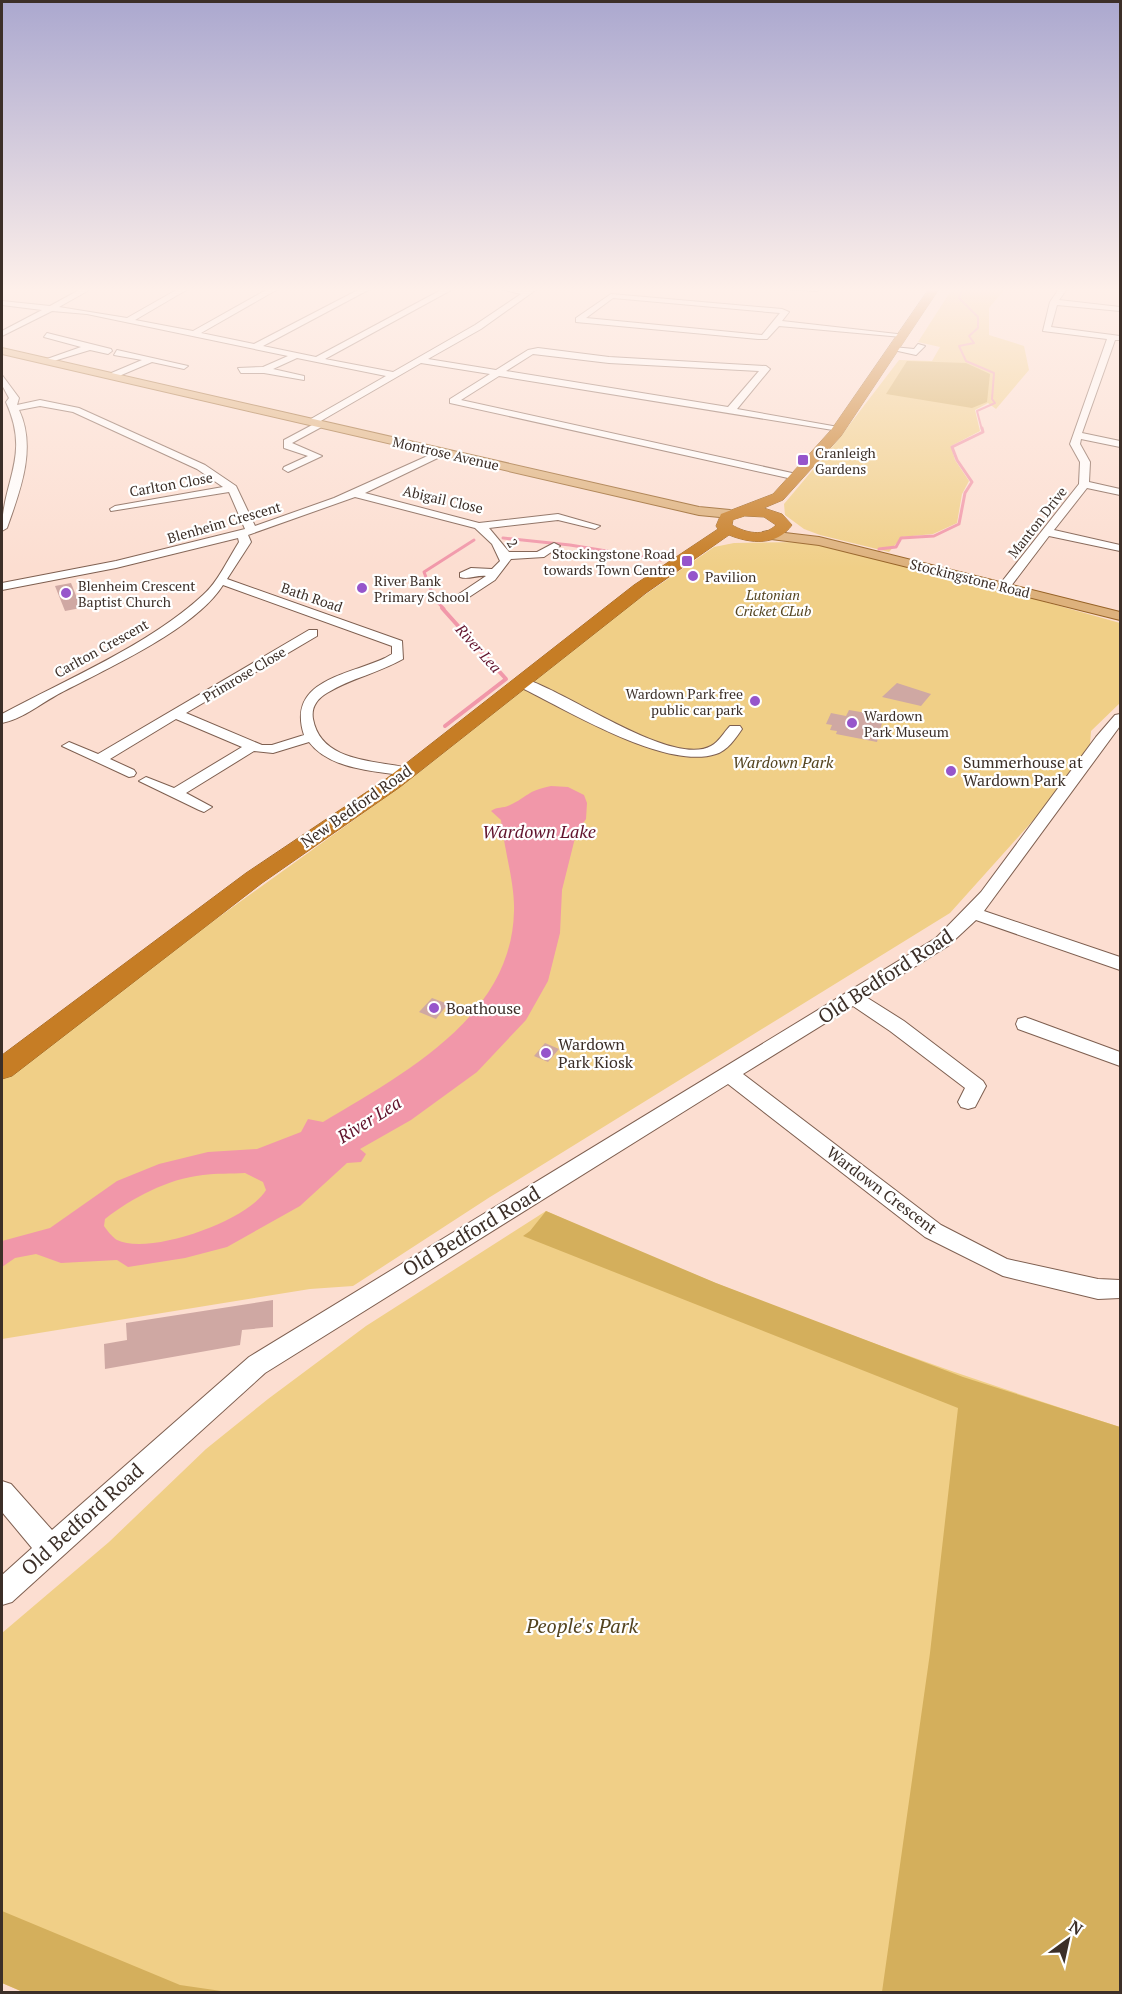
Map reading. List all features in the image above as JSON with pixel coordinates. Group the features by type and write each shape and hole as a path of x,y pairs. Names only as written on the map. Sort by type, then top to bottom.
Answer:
{"highway":[{"name":"New Bedford Road","path":"2,1069 254,878 408,772 640,589 710,543 731,519 778,497 839,428 870,382"},
{"path":"731,519 760,536 782,530 778,518 778,497"},
{"path":"731,519 778,518"},
{"name":"New Bedford Road","path":"710,543 760,536"}],"main road":[{"name":"Montrose Avenue","path":"138,382 731,519"},
{"name":"Stockingstone Road","path":"778,518 819,541"},
{"name":"Stockingstone Road","path":"760,536 819,541 1120,616"}],"street":[{"path":"2,528 21,473 20,427 11,402 14,398 4,382"},
{"path":"288,469 317,456 287,446 287,442 382,382"},
{"path":"483,382 453,401 454,403 797,477"},
{"path":"555,382 839,428"},
{"path":"731,410 755,382"},
{"path":"1098,382 1077,435 1120,444"},
{"path":"2,409 40,403 76,410 201,466 232,489 247,533"},
{"name":"Manton Drive","path":"1004,586 1084,484 1085,462 1075,444 1077,435"},
{"name":"Blenheim Crescent","path":"2,586 107,568 247,533 356,494 407,472 443,452"},
{"path":"1084,484 1120,492"},
{"name":"Carlton Close","path":"115,509 232,489"},
{"name":"Abigail Close","path":"356,494 479,526 558,517 595,526"},
{"name":"2","path":"479,526 489,533 504,565"},
{"path":"1047,532 1120,548"},
{"name":"Carlton Crescent","path":"2,719 148,640 198,606 222,581 245,542 247,533"},
{"path":"464,575 471,571 540,555 555,546"},
{"path":"463,597 491,578 504,565"},
{"name":"Bath Road","path":"222,581 398,644 400,649 398,656 393,660 348,676 313,697 306,707 306,721 311,737"},
{"name":"Primrose Close","path":"99,760 313,633"},
{"path":"521,682 619,730 670,750 698,755 711,752 719,748 735,729"},
{"name":"Primrose Close","path":"175,714 251,747 273,749 311,737"},
{"name":"Old Bedford Road","path":"2,1592 257,1365 942,942 973,913 1120,718"},
{"path":"311,737 324,750 342,759 408,772"},
{"path":"69,746 129,773"},
{"path":"174,794 251,747"},
{"path":"146,781 204,807"},
{"path":"973,913 1120,964"},
{"path":"854,998 897,1026 976,1086 968,1102"},
{"path":"1025,1024 1120,1059"},
{"name":"Wardown Crescent","path":"729,1074 933,1231 1003,1267 1098,1289 1120,1289"},
{"path":"2,1493 50,1548"}],"green space":[{"path":"882,382 1019,382 996,409 988,403 975,410 980,431 951,446 955,460 969,481 962,494 957,523 933,534 902,537 889,552 820,535 804,529 785,515 784,504"},
{"name":"Wardown Park","path":"805,542 999,589 1120,623 1120,703 1091,731 1089,758 950,913 490,1197 353,1286 310,1289 2,1339 2,1073 408,781 633,603 714,547 734,543"},
{"name":"People's Park","path":"546,1211 687,1271 830,1327 902,1354 1120,1427 1120,1992 23,1992 2,1983 2,1633 109,1542 206,1449 268,1399 366,1326"}],"shaded area":[{"path":"894,382 989,382 987,402 972,408 886,394"},
{"path":"546,1211 716,1283 963,1377 1120,1427 1120,1992 882,1992 930,1653 958,1408 523,1236"},
{"path":"2,1911 180,1985 228,1992 23,1992 2,1983"}],"water":[{"name":"Wardown Lake","path":"568,787 584,795 587,803 586,819 576,834 562,890 560,933 548,981 526,1020 477,1072 411,1120 360,1149 366,1154 361,1162 347,1163 300,1206 227,1247 185,1258 128,1267 117,1260 61,1263 36,1254 15,1258 2,1267 2,1241 50,1228 117,1181 159,1164 208,1152 257,1149 301,1132 308,1119 323,1122 386,1084 448,1038 474,1012 495,982 508,949 514,911 513,889 501,820 491,811 510,805 543,788","holes":["245,1173 263,1182 266,1190 240,1213 198,1232 174,1239 132,1244 117,1240 104,1226 105,1219 127,1204 163,1185 190,1177"]}],"building":[{"name":"Blenheim Crescent Baptist Church","path":"71,583 81,608 65,611 55,586"},
{"path":"897,683 931,694 921,706 882,697"},
{"name":"Wardown Park Museum","path":"849,710 884,716 877,742 836,734 837,731 830,730 832,725 826,724 831,713 846,716"},
{"name":"Boathouse","path":"432,998 448,1004 436,1019 419,1012"},
{"name":"Wardown Park Kiosk","path":"545,1043 559,1049 548,1062 534,1056"},
{"path":"273,1300 273,1327 242,1330 240,1345 105,1369 104,1344 127,1340 126,1323"}],"waterway":[{"name":"River Lea","path":"982,430 977,411 995,403 992,399 993,382"},
{"name":"River Lea","path":"879,549 896,547 901,538 934,536 959,524 965,493 972,482 957,460 952,447 983,432 982,428"},
{"name":"River Lea","path":"503,538 570,545 661,560"},
{"name":"River Lea","path":"444,609 434,598 424,572 474,540"},
{"name":"River Lea","path":"442,608 506,679 445,726"}],"place":[{"name":"Cranleigh Gardens","path":"803,460"},
{"name":"Stockingstone Road towards Town Centre","path":"687,561"},
{"name":"Pavilion","path":"693,576"},
{"name":"River Bank Primary School","path":"362,588"},
{"name":"Blenheim Crescent Baptist Church","path":"66,593"},
{"name":"Wardown Park free public car park","path":"755,701"},
{"name":"Wardown Park Museum","path":"852,723"},
{"name":"Summerhouse at Wardown Park","path":"951,771"},
{"name":"Boathouse","path":"434,1008"},
{"name":"Wardown Park Kiosk","path":"546,1053"}],"park label":[{"name":"Lutonian Cricket CLub","path":"773,602"}]}
